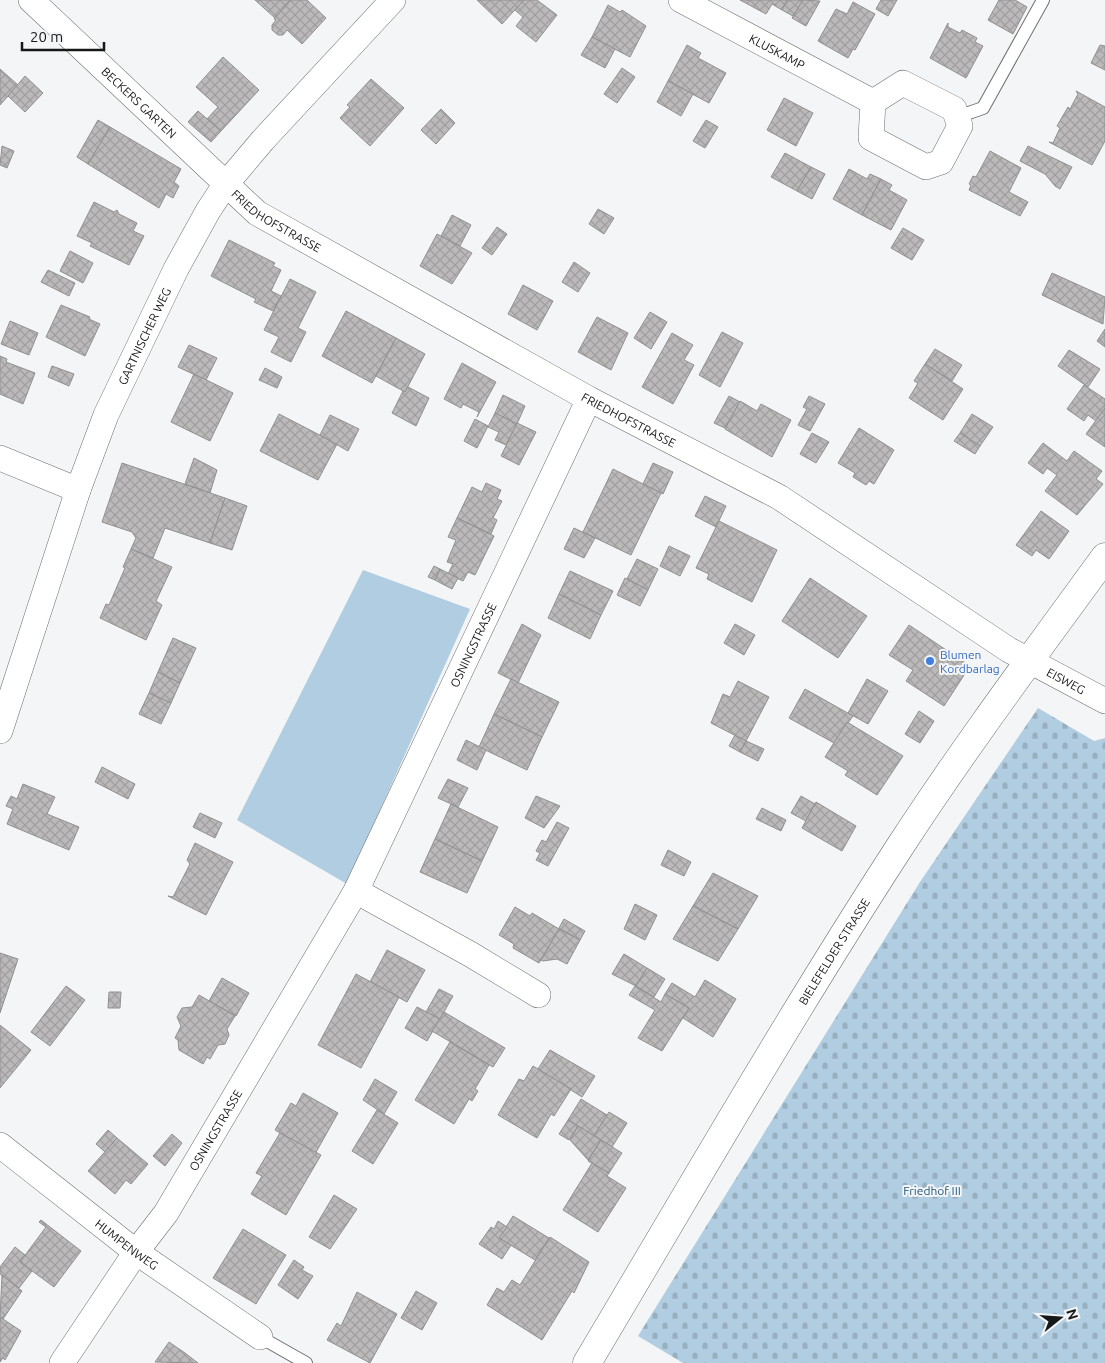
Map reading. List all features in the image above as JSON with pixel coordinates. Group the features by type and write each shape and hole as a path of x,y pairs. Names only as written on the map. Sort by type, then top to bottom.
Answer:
{"street":[{"name":"BECKERS GARTEN","path":"31,0 225,184"},
{"name":"GARTNISCHER WEG","path":"0,731 78,490 106,415 176,269 225,184 393,0"},
{"name":"KLUSKAMP","path":"681,0 873,102"},
{"path":"903,83 954,109 960,126 941,162 926,167 871,138 873,102 903,83"},
{"name":"FRIEDHOFSTRASSE","path":"225,184 257,213 589,399 779,497 1009,650 1029,661"},
{"name":"OSNINGSTRASSE","path":"62,1363 136,1252 166,1213 356,891 589,399"},
{"path":"0,458 78,490"},
{"name":"BIELEFELDER STRASSE","path":"588,1363 741,1103 900,848 1029,661 1105,557"},
{"name":"EISWEG","path":"1029,661 1105,701"},
{"path":"356,891 470,954 538,996"},
{"name":"HUMPENWEG","path":"0,1144 136,1252 260,1337"}],"lane":[{"path":"957,118 983,108 1043,0"},
{"path":"260,1337 306,1363"}],"green space":[{"path":"363,570 470,609 347,884 237,820"},
{"name":"Friedhof III","path":"1038,708 1094,741 1105,738 1105,1363 683,1363 638,1336 920,882"}],"building":[{"path":"255,0 291,0 275,18"},
{"path":"291,0 307,0 326,18 302,44 287,30 283,35 278,35 272,30 272,25 276,20 274,19"},
{"path":"477,0 524,0 502,24"},
{"path":"524,0 537,0 557,15 536,42 516,26 523,17 515,10"},
{"path":"740,0 787,0 782,10 772,4 766,14"},
{"path":"787,0 803,0 793,16 782,10"},
{"path":"803,0 820,1 806,26 792,18"},
{"path":"881,0 897,0 888,16 876,9"},
{"path":"999,0 1015,0 1027,7 1013,34 988,20"},
{"path":"853,2 875,14 855,50 853,49 848,58 818,41 836,9 847,14"},
{"path":"608,5 620,12 622,10 646,26 630,57 592,37"},
{"path":"948,23 948,27 960,33 962,30 977,38 975,42 983,46 966,78 930,58"},
{"path":"592,37 615,49 605,68 581,55"},
{"path":"687,45 701,53 698,58 726,73 709,103 668,81"},
{"path":"1100,45 1105,46 1105,70 1091,63"},
{"path":"223,57 259,90 221,131 207,119 218,107 196,87"},
{"path":"622,68 635,77 617,103 604,94"},
{"path":"0,69 18,85 0,105"},
{"path":"25,76 43,93 25,112 8,96"},
{"path":"371,79 404,108 370,146 340,118 350,107 347,105"},
{"path":"668,81 693,94 681,116 657,102"},
{"path":"1076,91 1105,107 1105,141 1092,165 1049,142 1053,143 1060,128 1057,126 1068,107 1070,109 1078,94"},
{"path":"784,98 813,113 796,146 767,130"},
{"path":"441,109 455,123 436,144 421,130"},
{"path":"198,111 221,131 211,142 188,122"},
{"path":"98,120 110,127 88,164 77,157"},
{"path":"706,120 718,127 705,148 693,141"},
{"path":"110,127 181,169 174,182 179,186 173,198 166,194 159,208 88,164"},
{"path":"2,146 14,151 7,168 0,165"},
{"path":"1028,146 1072,167 1060,189 1045,174 1020,161"},
{"path":"990,151 1021,168 1009,192 1028,202 1020,216 969,190 971,185 969,184 973,176 976,177"},
{"path":"785,153 811,167 797,191 771,177"},
{"path":"811,167 825,174 812,199 797,191"},
{"path":"849,169 867,179 870,174 881,179 862,215 833,199"},
{"path":"881,179 892,185 889,190 907,200 891,230 862,215"},
{"path":"94,202 114,212 117,210 119,214 137,223 133,231 144,236 129,265 90,246 92,243 77,236"},
{"path":"598,209 614,218 604,234 589,224"},
{"path":"452,215 471,225 460,246 441,236"},
{"path":"497,227 507,234 492,255 482,248"},
{"path":"903,228 924,240 912,260 891,248"},
{"path":"437,234 472,253 452,284 420,266"},
{"path":"229,240 275,263 273,266 281,270 271,291 281,296 273,311 254,302 256,299 211,276"},
{"path":"70,251 93,263 83,283 60,271"},
{"path":"574,262 590,273 578,292 562,282"},
{"path":"48,270 75,283 69,296 41,282"},
{"path":"1052,273 1105,297 1103,324 1042,295"},
{"path":"290,279 316,292 298,328 306,332 291,362 271,352 279,337 264,330"},
{"path":"523,285 553,301 537,330 508,314"},
{"path":"61,305 90,317 89,319 100,324 85,356 46,337"},
{"path":"346,311 396,338 372,383 322,356"},
{"path":"650,312 667,322 651,349 634,338"},
{"path":"597,317 628,333 611,370 578,352"},
{"path":"10,321 38,333 29,355 1,344"},
{"path":"1105,329 1105,347 1097,341"},
{"path":"722,332 743,343 720,387 699,375"},
{"path":"672,333 693,345 684,360 694,365 673,404 642,387"},
{"path":"396,338 425,354 405,392 376,376"},
{"path":"189,345 217,358 206,380 178,367"},
{"path":"935,349 962,365 952,381 925,364"},
{"path":"1069,350 1100,369 1088,387 1058,366"},
{"path":"0,356 7,359 6,362 35,373 23,404 0,394"},
{"path":"462,363 496,382 477,417 479,412 463,404 461,408 444,399"},
{"path":"925,364 963,389 943,420 909,398 918,383 914,381"},
{"path":"52,366 74,374 69,386 48,377"},
{"path":"265,368 282,377 277,388 259,380"},
{"path":"194,374 233,393 210,441 171,422"},
{"path":"1084,385 1105,399 1105,408 1096,421 1088,415 1084,421 1067,409"},
{"path":"408,387 429,398 416,426 392,413 403,391 405,392"},
{"path":"503,395 525,406 517,424 495,413"},
{"path":"729,396 740,402 725,428 714,423"},
{"path":"809,396 825,404 810,431 798,425 807,409 803,407"},
{"path":"740,401 757,411 761,404 791,420 772,457 725,429"},
{"path":"1105,408 1105,447 1086,434"},
{"path":"495,413 517,424 506,445 495,440 499,432 488,427"},
{"path":"279,414 337,444 318,480 260,451"},
{"path":"972,414 993,427 980,446 960,433"},
{"path":"330,415 359,429 348,451 320,435"},
{"path":"475,419 488,426 477,448 464,441"},
{"path":"517,423 536,432 519,465 501,456"},
{"path":"859,428 894,450 874,484 869,481 866,485 853,477 855,473 838,463"},
{"path":"812,433 829,442 816,463 800,454"},
{"path":"960,433 980,446 975,454 954,441"},
{"path":"1043,443 1067,461 1074,451 1102,471 1096,479 1103,484 1077,515 1045,491 1057,475 1047,468 1043,474 1028,463"},
{"path":"194,458 217,470 210,493 185,484"},
{"path":"122,463 225,498 210,543 165,528 153,558 131,549 136,538 132,532 102,522"},
{"path":"653,463 673,472 663,494 643,484"},
{"path":"613,469 661,493 631,555 583,532"},
{"path":"486,483 501,490 497,499 502,501 493,518 497,520 491,534 457,518 472,487 482,492"},
{"path":"705,496 726,506 716,527 695,516"},
{"path":"225,498 247,506 232,550 210,543"},
{"path":"1041,511 1069,531 1049,559 1036,550 1032,556 1016,545"},
{"path":"457,518 494,536 475,575 468,572 463,581 448,574 453,564 447,562 456,540 448,537"},
{"path":"719,521 777,550 752,602 707,579 709,574 696,568"},
{"path":"574,528 595,538 584,558 564,549"},
{"path":"669,546 690,556 680,576 660,566"},
{"path":"131,549 172,567 156,601 162,605 146,640 100,618 106,604 109,605"},
{"path":"637,559 658,569 648,590 627,579"},
{"path":"434,566 440,569 435,580 428,577"},
{"path":"440,569 458,578 452,589 435,580"},
{"path":"570,571 613,591 601,615 559,594"},
{"path":"625,578 648,590 640,606 617,595"},
{"path":"810,578 867,616 838,658 782,621"},
{"path":"559,594 601,615 590,639 548,618"},
{"path":"522,624 541,635 518,683 498,673"},
{"path":"735,624 755,635 744,655 724,643"},
{"name":"Blumen Kordbarlag","path":"909,625 970,666 944,706 906,681 913,670 889,655"},
{"path":"173,638 196,648 180,683 158,672"},
{"path":"158,672 180,683 171,703 149,693"},
{"path":"511,679 559,702 542,737 494,714"},
{"path":"867,679 888,691 868,724 848,713"},
{"path":"738,681 769,697 746,741 711,723 723,694 730,697"},
{"path":"805,689 853,716 834,743 789,718"},
{"path":"149,693 171,703 161,724 139,714"},
{"path":"919,711 934,721 920,743 905,734"},
{"path":"494,714 542,737 527,770 479,747"},
{"path":"847,722 903,756 877,795 845,775 848,771 825,757"},
{"path":"735,735 746,741 740,752 729,746"},
{"path":"466,740 486,750 477,770 457,760"},
{"path":"746,741 764,749 758,761 740,752"},
{"path":"102,767 135,784 128,799 95,782"},
{"path":"448,779 468,788 458,807 438,798"},
{"path":"23,784 55,797 47,814 79,827 69,850 7,824 13,809 6,806 11,796 17,799"},
{"path":"536,796 560,806 544,828 525,818"},
{"path":"801,796 815,804 806,821 791,813"},
{"path":"816,802 856,826 842,851 802,828"},
{"path":"451,804 498,827 482,861 435,839"},
{"path":"762,808 786,820 781,831 756,819"},
{"path":"200,813 222,823 215,838 193,827"},
{"path":"557,822 569,828 548,866 536,860 540,853 536,851 542,840 546,842"},
{"path":"435,839 482,861 467,893 420,872"},
{"path":"195,843 233,862 206,915 168,896 173,897 190,864 187,860"},
{"path":"668,850 691,862 684,876 661,865"},
{"path":"713,873 758,896 738,929 693,906"},
{"path":"635,904 657,915 645,940 624,929"},
{"path":"693,906 738,929 718,961 673,939"},
{"path":"515,907 530,916 532,913 559,929 539,963 513,948 514,944 499,935"},
{"path":"564,919 585,931 580,940 559,928"},
{"path":"559,929 580,940 567,964 557,959 541,960"},
{"path":"387,950 425,970 407,1002 370,982"},
{"path":"0,953 18,959 0,1013"},
{"path":"624,954 647,968 636,986 612,974"},
{"path":"647,968 665,979 654,997 636,986"},
{"path":"356,974 399,997 361,1068 318,1045"},
{"path":"222,978 249,993 236,1016 209,1001"},
{"path":"705,980 736,999 713,1037 683,1018 689,1008 665,994 672,983 695,997"},
{"path":"66,986 85,1000 50,1046 31,1032"},
{"path":"635,986 661,1002 665,994 689,1008 662,1051 638,1038 655,1010 629,995"},
{"path":"439,989 453,996 440,1019 426,1012"},
{"path":"109,992 121,992 120,1008 108,1008"},
{"path":"199,995 235,1016 227,1029 229,1035 225,1044 218,1045 210,1059 207,1057 203,1064 179,1050 178,1040 175,1038 181,1026 177,1017 182,1008 192,1007"},
{"path":"417,1007 440,1019 427,1041 405,1028"},
{"path":"444,1012 505,1048 493,1067 432,1031"},
{"path":"0,1025 31,1050 0,1088"},
{"path":"450,1042 489,1065 475,1089 478,1091 472,1101 469,1099 454,1124 415,1100"},
{"path":"550,1050 595,1076 582,1097 538,1069"},
{"path":"533,1066 571,1089 554,1116 551,1114 537,1138 498,1115 519,1079 524,1081"},
{"path":"375,1079 397,1092 384,1114 363,1100"},
{"path":"303,1093 338,1113 315,1154 275,1130 291,1103 296,1106"},
{"path":"581,1099 607,1115 594,1136 568,1120"},
{"path":"377,1110 398,1123 373,1164 352,1151"},
{"path":"609,1112 627,1123 612,1147 594,1136"},
{"path":"568,1120 578,1126 569,1140 559,1134"},
{"path":"578,1126 601,1140 588,1160 570,1140"},
{"path":"108,1130 117,1138 105,1152 96,1144"},
{"path":"280,1133 321,1155 286,1215 251,1194 262,1176 256,1173"},
{"path":"172,1134 182,1143 165,1166 153,1156"},
{"path":"117,1138 148,1164 131,1184 126,1180 115,1194 88,1171"},
{"path":"601,1140 622,1153 609,1173 588,1161"},
{"path":"592,1163 609,1173 607,1176 626,1188 598,1232 563,1210"},
{"path":"334,1195 357,1209 330,1249 309,1237"},
{"path":"513,1216 549,1238 535,1260 499,1238"},
{"path":"41,1220 81,1251 54,1287 20,1262 46,1227 39,1222"},
{"path":"498,1221 507,1227 499,1238 511,1245 502,1259 479,1244 491,1227 494,1229"},
{"path":"243,1229 286,1255 256,1304 213,1278"},
{"path":"550,1237 589,1262 574,1293 572,1291 542,1340 487,1305 497,1288 504,1292 512,1280 520,1285"},
{"path":"15,1247 25,1255 20,1262 32,1271 19,1288 0,1274 0,1267"},
{"path":"294,1260 304,1267 302,1270 313,1276 298,1299 278,1285"},
{"path":"2,1275 22,1291 3,1319 0,1317"},
{"path":"416,1291 437,1303 422,1330 401,1318"},
{"path":"357,1292 397,1314 370,1363 327,1340 337,1323 341,1326"},
{"path":"0,1317 21,1331 5,1360 3,1358 0,1362"},
{"path":"169,1342 185,1353 198,1363 155,1362"}],"place":[{"name":"Blumen Kordbarlag","path":"930,661"}]}
